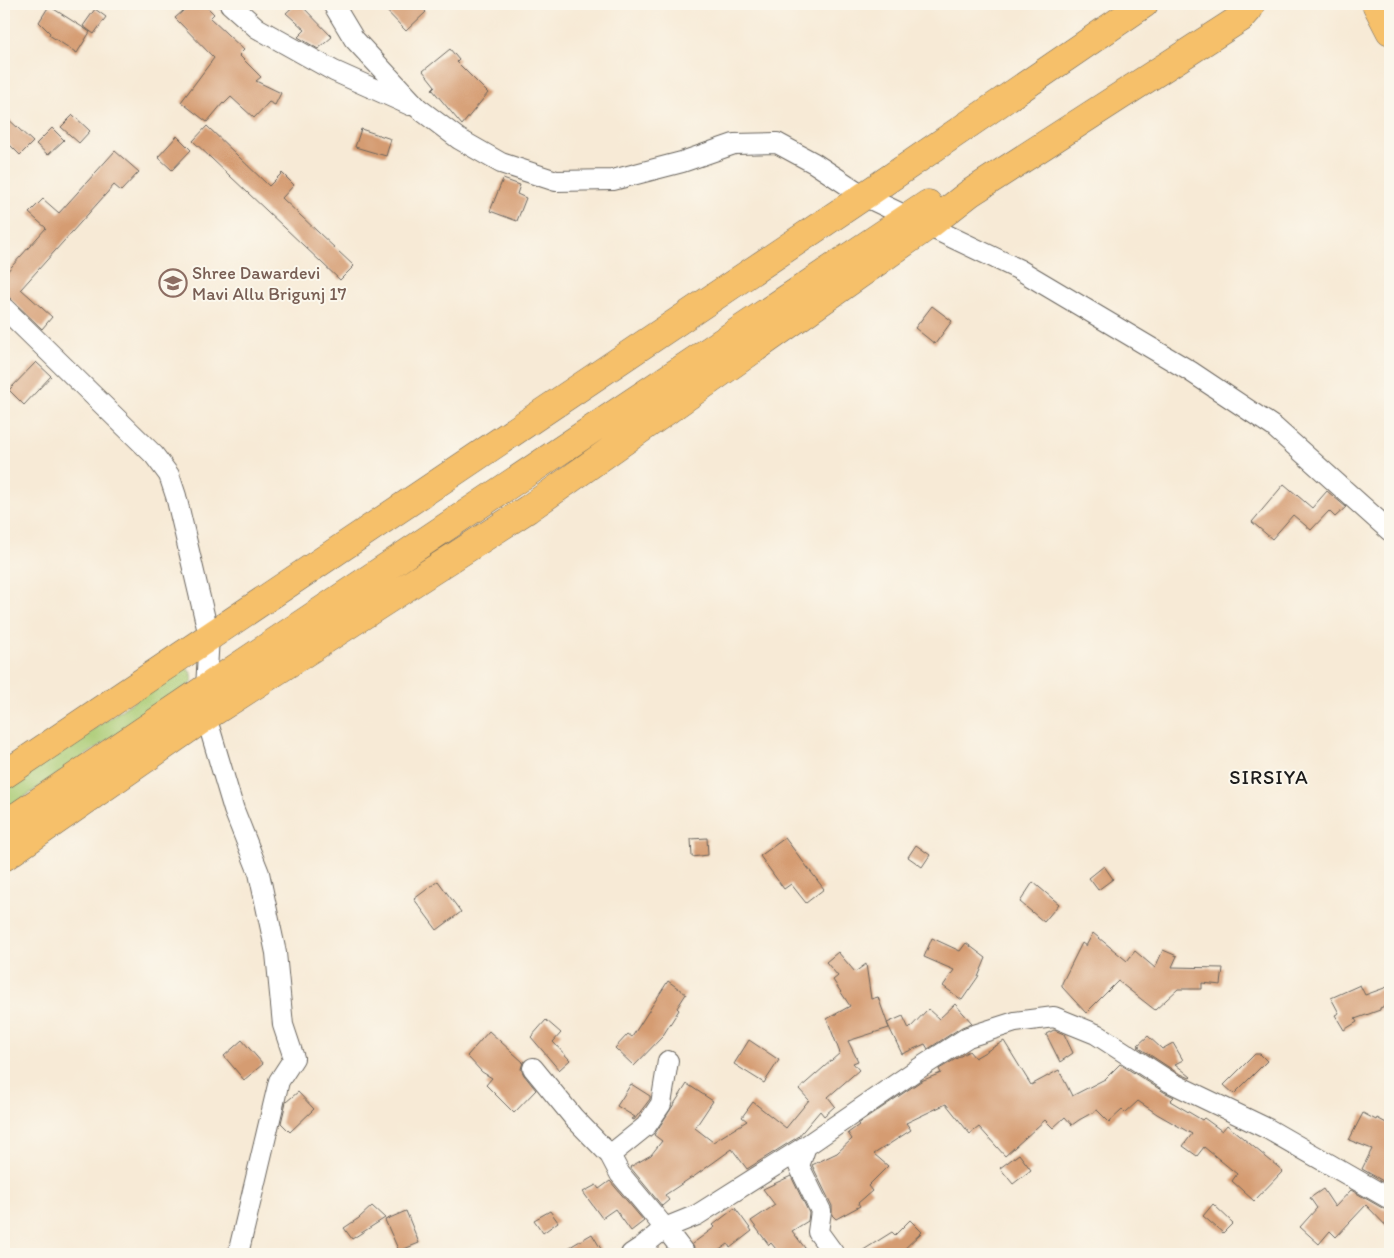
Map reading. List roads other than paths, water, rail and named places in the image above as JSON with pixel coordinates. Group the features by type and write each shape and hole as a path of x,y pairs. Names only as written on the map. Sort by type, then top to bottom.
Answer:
{"highway":[{"path":"4,775 864,196 1144,4"},
{"path":"4,825 206,688 918,221 1235,4"},
{"path":"4,857 207,716 528,509 918,221 970,193 1241,18 1249,9 1250,4"},
{"path":"1376,4 1390,30"}],"street":[{"path":"230,4 257,28 334,71 418,108"},
{"path":"333,4 354,39 418,108 459,139 502,163 556,181 614,180 682,162 734,144 777,143 864,196 1020,270 1198,376 1274,427 1390,531"},
{"path":"4,308 154,455 169,475 176,496 209,636 206,688 208,723 234,810 259,874 276,953 283,1025 294,1058 278,1081 238,1254"},
{"path":"631,1254 665,1228 697,1215 806,1146 968,1037 1014,1022 1054,1017 1096,1034 1170,1082 1268,1130 1390,1199"},
{"path":"610,1155 646,1126 661,1104 668,1061"},
{"path":"533,1068 574,1118 610,1155 620,1174 685,1254"},
{"path":"806,1146 799,1166 821,1211 818,1232 834,1254"}],"place":[{"name":"Shree Dawardevi Mavi Allu Brigunj 17","path":"173,283"}],"district":[{"name":"SIRSIYA","path":"1269,777"}]}
